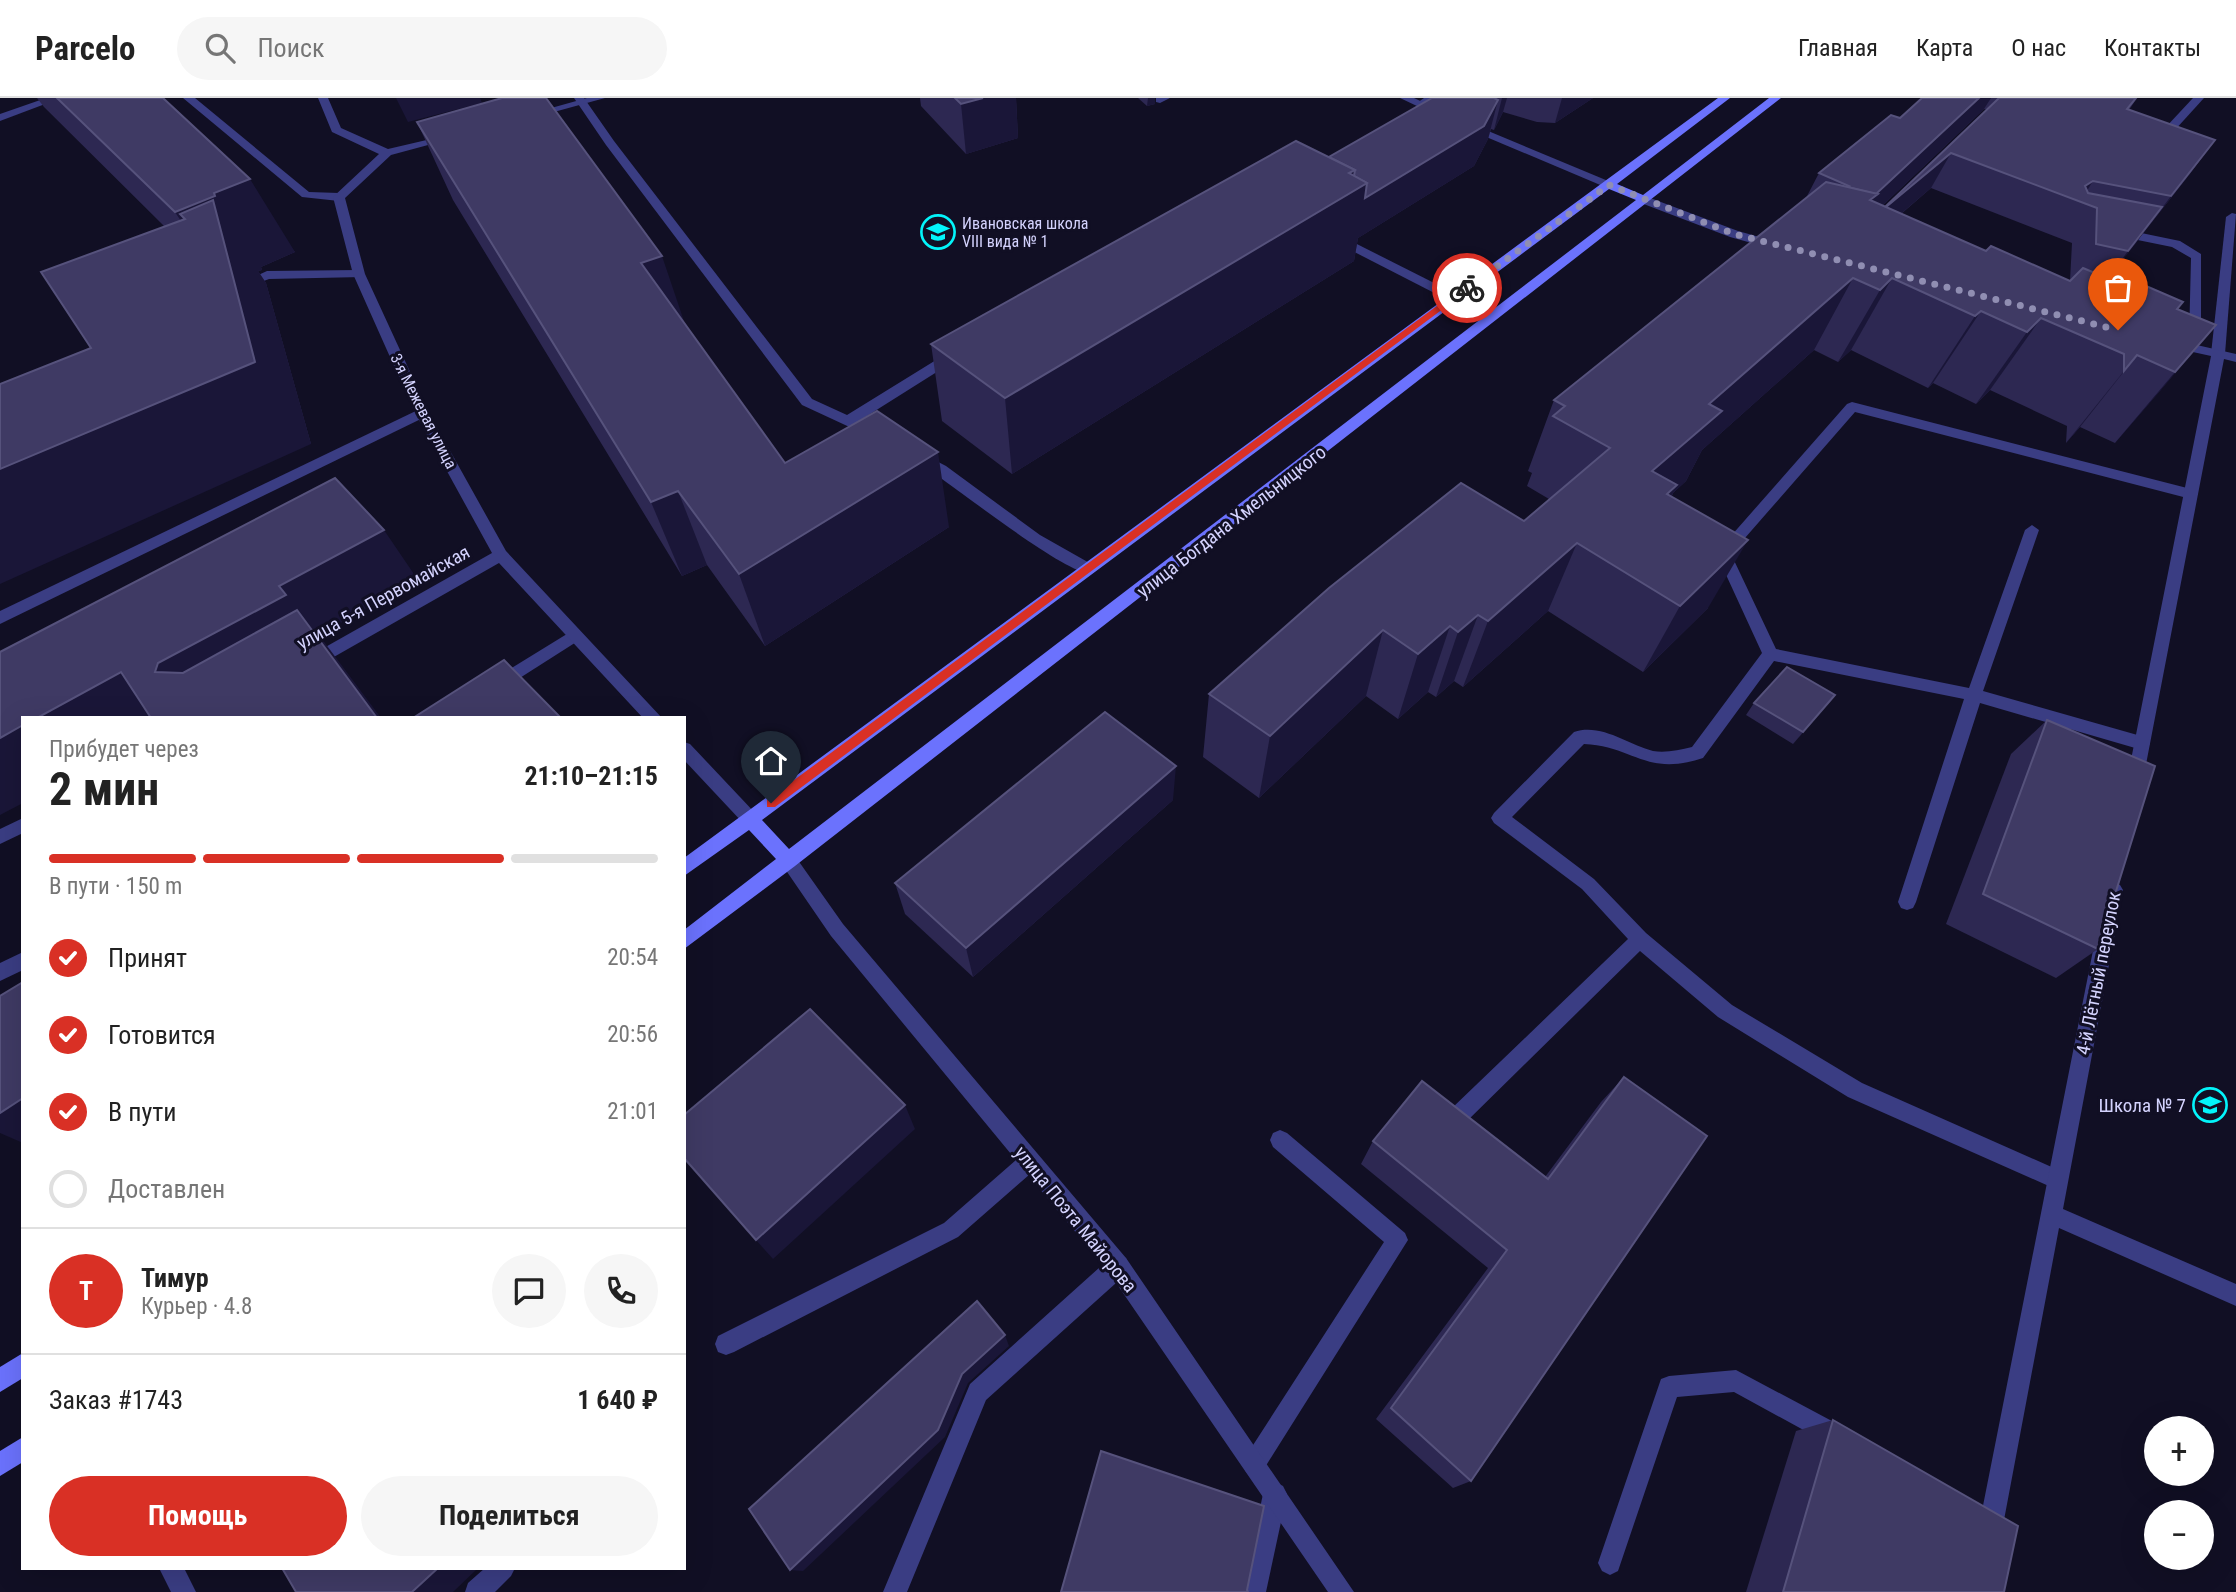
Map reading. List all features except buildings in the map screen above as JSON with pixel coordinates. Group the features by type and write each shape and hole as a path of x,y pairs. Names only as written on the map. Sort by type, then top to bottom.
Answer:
{"main road":[{"path":"686,867 1725,98"},
{"name":"улица Богдана Хмельницкого","path":"686,939 1776,98"},
{"path":"1609,185 1645,200"},
{"path":"750,819 789,861"},
{"path":"0,1381 21,1365"},
{"path":"0,1465 21,1449"}],"street":[{"path":"0,118 56,98"},
{"path":"188,98 306,195 339,197 387,153 466,133"},
{"path":"323,98 336,130 387,153"},
{"path":"520,119 581,100 600,98"},
{"path":"1405,98 1609,185"},
{"path":"1421,105 1432,98"},
{"path":"2170,129 2199,98"},
{"path":"581,100 610,143 807,402 884,438"},
{"name":"3-я Межевая улица","path":"339,197 359,274 422,413 501,555 652,716"},
{"path":"1645,200 1734,234 1784,248"},
{"path":"2132,797 2191,494 2227,356 2232,217"},
{"path":"1319,228 1454,298"},
{"path":"2109,231 2176,244 2197,257 2196,349"},
{"path":"229,292 267,275 359,274"},
{"path":"2156,339 2227,356"},
{"path":"850,420 968,346"},
{"path":"1770,654 1723,553 1852,407 2191,494"},
{"path":"0,618 422,413"},
{"path":"907,450 941,469 1035,539 1088,569"},
{"path":"1907,902 1974,695 2032,530"},
{"name":"улица 5-я Первомайская","path":"297,670 501,555"},
{"path":"481,695 575,635"},
{"path":"1770,654 1974,695 2142,743"},
{"path":"1770,654 1697,753 1671,758 1649,757 1617,742 1597,737 1580,737 1500,818 1588,884 1640,939 1725,1011 1855,1090 2058,1180"},
{"path":"686,752 750,819"},
{"path":"0,837 21,825"},
{"name":"улица Поэта Майорова","path":"789,861 837,930 1118,1266 1342,1592"},
{"name":"4-й Лётный переулок","path":"1985,1557 2118,866"},
{"path":"1458,1116 1640,939"},
{"path":"0,973 21,961"},
{"path":"1254,1464 1398,1240 1280,1140"},
{"path":"726,1344 951,1230 1030,1161"},
{"path":"2051,1214 2236,1295"},
{"path":"895,1592 978,1392 1118,1266"},
{"path":"1610,1563 1669,1387 1735,1381 1858,1448"},
{"path":"1254,1592 1275,1494"},
{"path":"1967,1508 1992,1521"},
{"path":"172,1570 184,1592"},
{"path":"477,1592 501,1570"}],"way so far":[{"path":"1467,288 1609,185 1734,234 2118,330"}],"place":[{"name":"Ивановская школа VIII вида № 1","path":"938,232"},
{"name":"Школа № 7","path":"2210,1105"}],"route":[{"path":"771,803 1467,288"}]}
